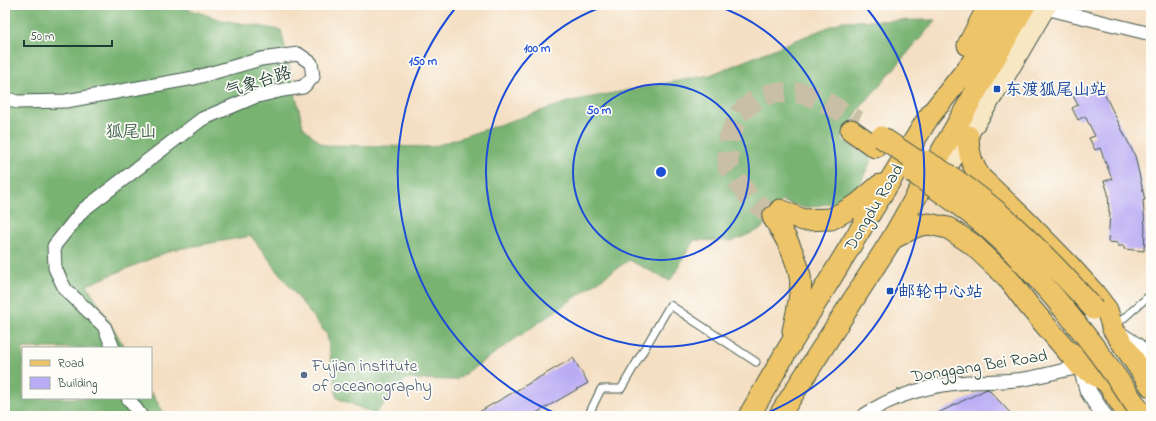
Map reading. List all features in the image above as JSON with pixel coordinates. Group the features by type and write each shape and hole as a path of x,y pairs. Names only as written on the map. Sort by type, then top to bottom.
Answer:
{"main road":[{"path":"928,118 989,5"},
{"name":"Dongdu Road","path":"749,416 789,347 903,172 928,118 970,64 1008,5"},
{"name":"Dongdu Road","path":"779,416 892,239 1008,37 1024,5"},
{"path":"892,239 928,197 968,136 1046,7"},
{"path":"928,197 1008,37"},
{"path":"855,126 878,142 946,181 969,200 1021,250 1055,286 1107,349 1151,415"},
{"path":"968,136 970,159 981,178 1067,263 1094,293 1107,310 1113,328"},
{"path":"878,142 903,172 1008,259 1039,293 1070,330 1081,367"},
{"path":"878,142 936,167 986,202 1027,238 1113,328 1151,386"},
{"path":"975,170 977,192 981,203 988,212 1044,265 1090,314 1113,328"},
{"path":"789,347 798,305 800,277 789,242 776,214 803,220 831,219 858,204 903,172"},
{"path":"903,172 962,206 998,236 1084,331 1143,416"},
{"path":"972,244 967,237 966,230 968,222 976,210 982,208 988,212"},
{"path":"892,239 913,228 929,224 948,228 972,244 1007,277 1029,306 1081,367 1107,382 1129,416"}],"street":[{"path":"1046,7 1151,34"},
{"name":"气象台路","path":"5,98 17,102 66,101 194,78 261,59 298,54 311,63 313,77 303,87 254,97 202,119 83,210 54,246 55,268 65,289 104,326 113,347"},
{"path":"1113,328 1127,336 1138,345 1151,361"},
{"path":"1081,367 1088,391 1104,416"},
{"name":"Donggang Bei Road","path":"863,416 873,409 901,397 929,388 968,382 1024,379 1081,367"},
{"path":"129,399 141,416"}],"lane":[{"path":"1113,328 1151,294"},
{"path":"588,416 601,389 621,389 670,305 756,362"}],"green space":[{"name":"狐尾山","path":"5,5 175,5 222,20 281,30 303,127 323,145 432,147 571,101 710,75 843,21 936,20 860,108 841,139 872,159 859,186 837,202 805,208 781,201 761,229 733,241 694,240 670,281 629,260 456,380 406,379 375,414 337,398 327,335 251,236 172,250 87,285 124,347 22,347 22,399 152,399 152,394 166,416 5,416"}],"building":[{"path":"1098,81 1135,156 1145,200 1143,200 1145,227 1144,251 1124,249 1124,246 1118,246 1118,243 1108,242 1110,212 1108,193 1104,181 1112,179 1100,148 1095,150 1089,138 1095,136 1085,116 1078,120 1072,108 1078,105 1072,94"},
{"path":"573,358 588,383 531,416 472,416"},
{"path":"988,389 1013,416 932,416 985,390"}],"tunnel":[{"path":"773,217 749,197 728,167 729,138 740,113 756,99 773,93 801,93 824,101 858,121"}],"place":[{"name":"东渡狐尾山站","path":"997,89"},
{"name":"邮轮中心站","path":"890,291"},
{"name":"Fujian institute of oceanography","path":"304,375"}]}
